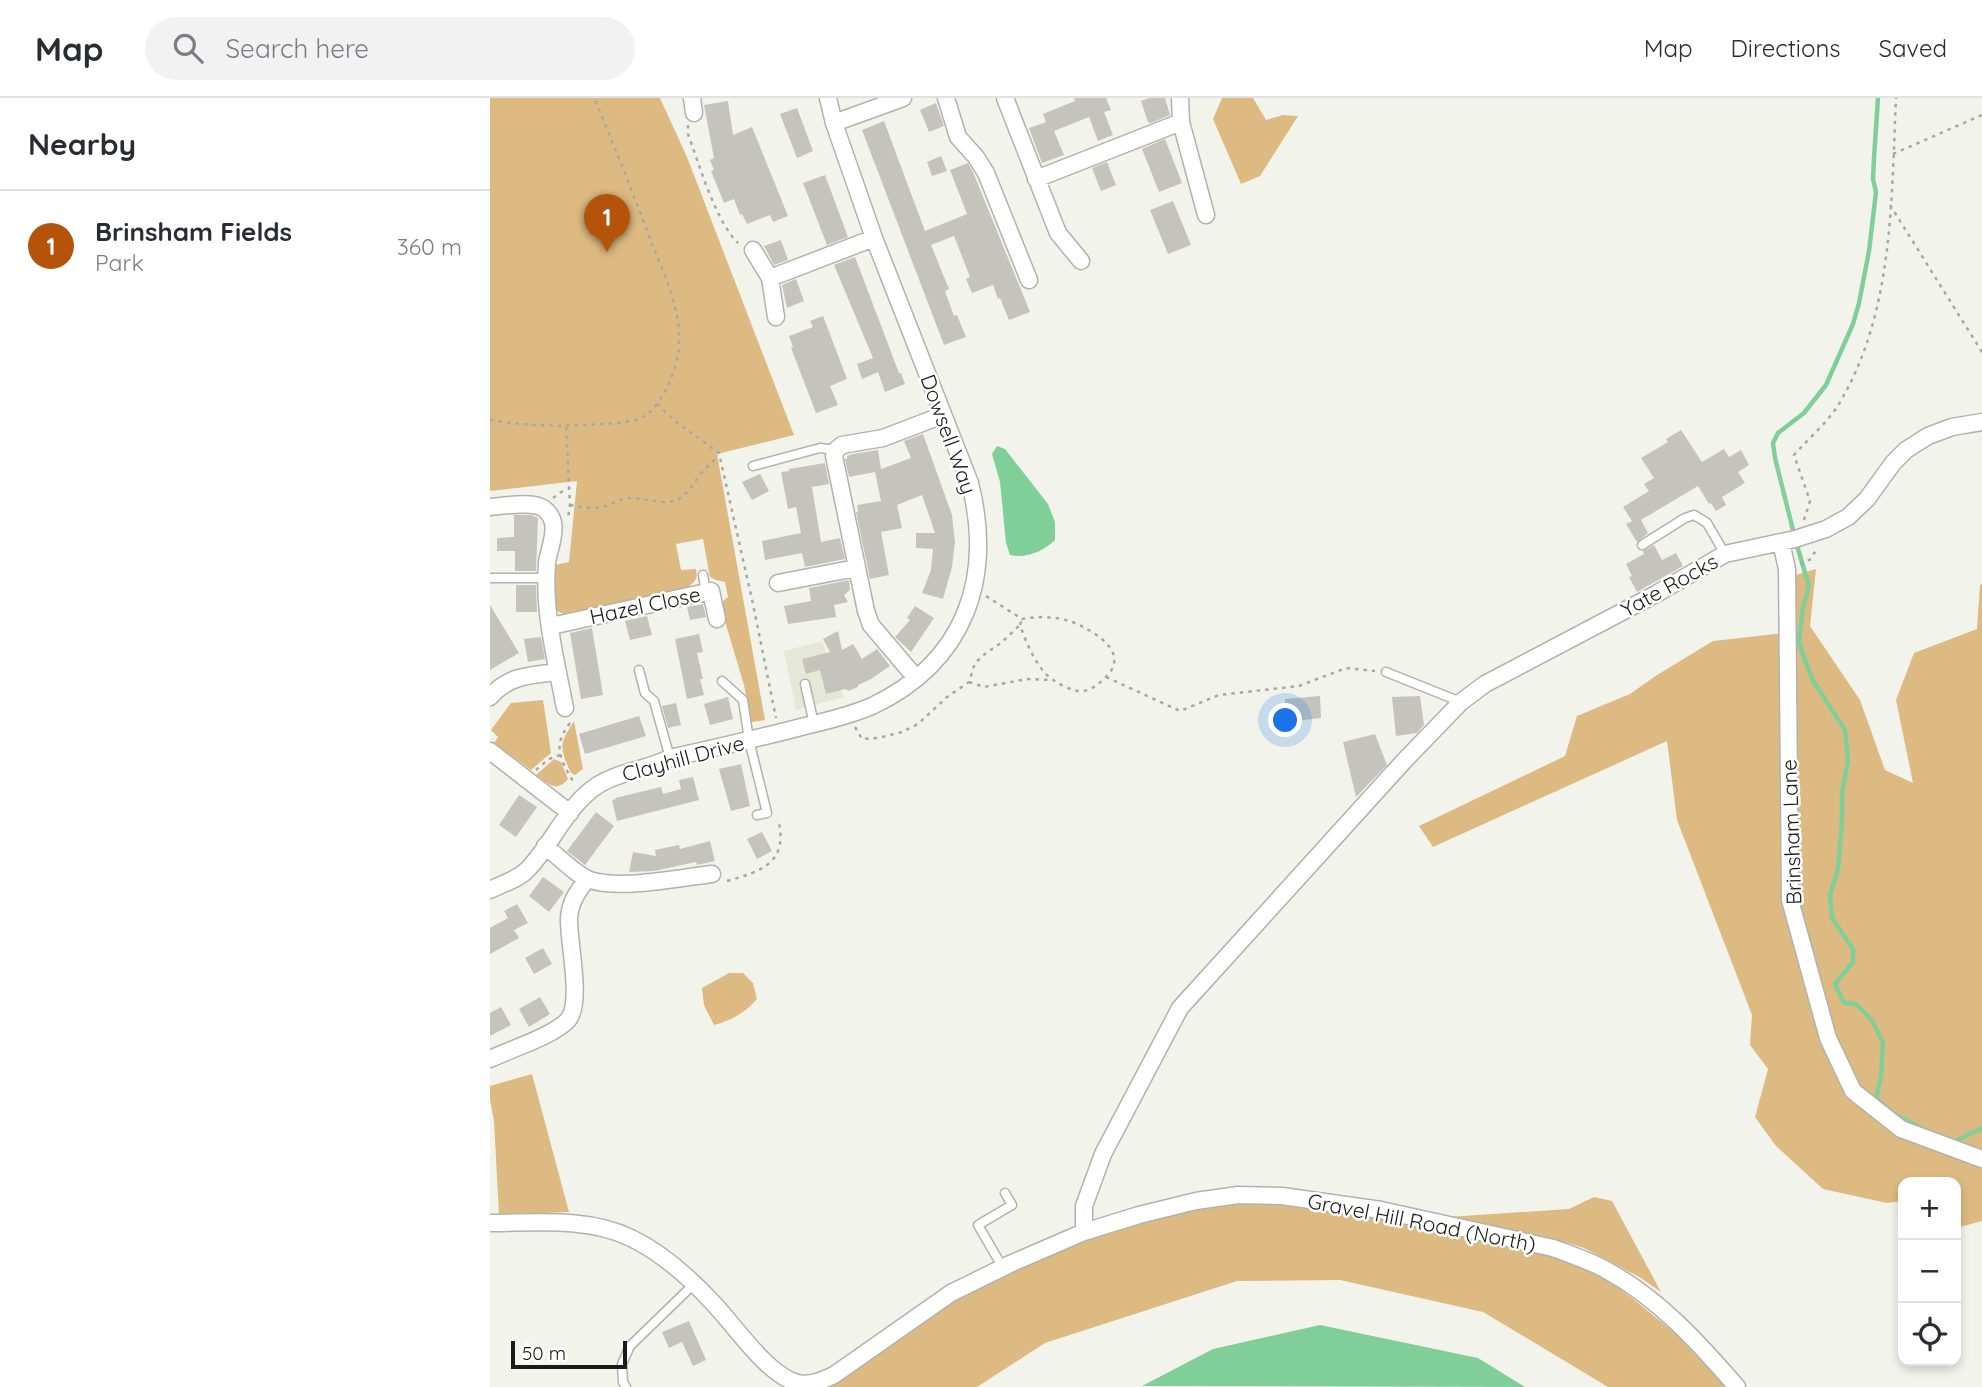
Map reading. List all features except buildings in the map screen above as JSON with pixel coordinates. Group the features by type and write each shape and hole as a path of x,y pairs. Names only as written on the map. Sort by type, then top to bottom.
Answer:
{"street":[{"name":"Dowsell Way","path":"753,739 870,707 916,678 958,630 975,584 978,559 979,534 970,483 874,238 834,123 828,98"},
{"path":"834,123 903,98"},
{"path":"946,98 958,136 986,173 1029,280"},
{"path":"1005,98 1058,233 1081,261"},
{"path":"1180,98 1181,122 1206,215"},
{"path":"1036,179 1181,122"},
{"path":"769,278 874,238"},
{"path":"753,250 769,278 776,317"},
{"path":"916,678 872,625 866,611 834,456 842,445 883,438 943,415"},
{"name":"Yate Rocks","path":"1084,1232 1084,1206 1103,1154 1180,1008 1461,702 1485,684 1656,594 1725,554 1826,529 1848,517 1867,499 1892,463 1906,450 1928,436 1952,427 1982,422"},
{"path":"490,507 530,504 543,508 554,525 554,538 547,561 547,600 565,708"},
{"name":"Brinsham Lane","path":"1781,542 1787,569 1790,900 1828,1038 1853,1091 1900,1129 1982,1159"},
{"path":"778,583 856,568"},
{"name":"Hazel Close","path":"551,626 711,591 718,619"},
{"path":"490,697 500,686 524,676 558,672"},
{"name":"Clayhill Drive","path":"490,890 517,879 528,869 582,798 597,785 670,758 753,739"},
{"path":"490,751 570,813"},
{"path":"545,846 587,879 607,883 712,874"},
{"path":"490,1059 556,1030 570,1018 575,998 569,916 573,898 587,879"},
{"name":"Gravel Hill Road (North)","path":"490,1223 574,1223 595,1226 615,1231 650,1248 694,1283 777,1373 802,1385 834,1375 951,1293 1084,1232 1196,1201 1238,1195 1282,1196 1381,1210 1553,1248 1581,1258 1636,1289 1673,1318 1737,1387"}],"lane":[{"path":"753,466 820,448 836,450"},
{"path":"1642,545 1694,515 1701,517 1712,529 1725,554"},
{"path":"703,575 706,592"},
{"path":"490,579 547,578"},
{"path":"639,670 645,692 654,701 670,758"},
{"path":"1386,672 1461,702"},
{"path":"722,681 743,700 767,813 757,816"},
{"path":"805,684 814,724"},
{"path":"1003,1268 978,1225 1012,1205 1005,1193"},
{"path":"626,1387 622,1364 630,1346 694,1283"}],"path":[{"path":"490,420 529,426 566,427 626,422 644,416 657,404 672,378 680,344 676,314 636,202 594,98"},
{"path":"1802,537 1801,530 1810,501 1794,455 1836,408 1873,329 1891,205 1896,98"},
{"path":"693,106 688,134 719,215 730,235 744,248 753,250"},
{"path":"1893,154 1982,115"},
{"path":"1891,205 1982,352"},
{"path":"657,404 675,421 719,453 779,733"},
{"path":"566,427 568,483"},
{"path":"570,505 597,507 622,499 640,498 662,502 678,500 689,491 707,467 714,463 719,453"},
{"path":"975,584 989,599 1022,619 1059,618 1099,635 1111,646 1114,660 1112,671 1099,684 1082,691 1074,690 1046,675 1029,649 1020,625"},
{"path":"848,714 862,739 902,732 918,724 969,682 975,663 1008,638 1022,619"},
{"path":"1106,677 1180,711 1219,695 1299,686 1346,668 1386,672"},
{"path":"969,682 984,687 1027,679 1055,680"},
{"path":"565,708 571,716 570,723 559,741 560,755 582,798"},
{"path":"529,780 549,759 560,755"},
{"path":"728,880 759,871 773,862 780,849 778,820"}],"shaded area":[{"path":"490,98 660,98 687,157 794,435 717,454 765,720 751,722 744,685 721,608 722,602 728,597 725,582 710,577 703,539 676,544 681,570 696,569 696,579 688,587 563,614 555,608 555,565 569,562 577,481 490,491"},
{"path":"1222,98 1253,98 1266,120 1283,115 1298,116 1260,176 1241,184 1213,119"},
{"path":"997,446 1005,449 1048,504 1055,522 1055,540 1034,553 1010,555 1006,543 1000,482 992,454"},
{"path":"1816,569 1810,626 1860,700 1885,770 1913,783 1896,700 1914,653 1977,629 1982,584 1982,1221 1961,1227 1961,1177 1898,1177 1898,1202 1887,1203 1823,1189 1776,1146 1755,1117 1768,1069 1750,1045 1752,1015 1677,820 1667,741 1433,847 1419,826 1565,756 1577,716 1630,694 1713,641 1793,632 1796,575"},
{"path":"822,641 844,697 796,710 784,651"},
{"path":"543,700 551,753 531,770 494,743 498,737 491,730 511,703"},
{"path":"574,721 583,769 575,775 571,773 562,746"},
{"path":"554,759 561,762 568,779 560,786 548,784 536,775"},
{"path":"729,973 743,973 753,983 757,999 738,1015 714,1025 704,1005 702,988"},
{"path":"532,1074 569,1212 499,1215 490,1086"},
{"path":"1594,1197 1612,1201 1661,1292 1641,1278 1584,1248 1554,1239 1448,1217 1569,1209"},
{"path":"1278,1202 1380,1217 1562,1256 1601,1274 1637,1302 1676,1334 1726,1387 1608,1387 1483,1312 1340,1280 1237,1281 1045,1343 977,1387 822,1387 953,1301 1086,1240 1198,1207"},
{"path":"1320,1325 1478,1358 1525,1387 1142,1386 1213,1349"}],"waterway":[{"path":"1794,534 1773,443 1778,433 1804,413 1826,385 1853,324 1869,251 1876,192 1873,179 1878,98"},
{"path":"1796,542 1809,586 1803,607 1799,643 1812,679 1845,730 1848,760 1842,793 1838,869 1830,895 1832,918 1853,949 1853,962 1835,984 1844,1003 1856,1004 1871,1019 1883,1042 1881,1077 1876,1098 1892,1113 1925,1130"},
{"path":"1952,1143 1982,1128"}],"place":[{"name":"Brinsham Fields","path":"607,252"}]}
